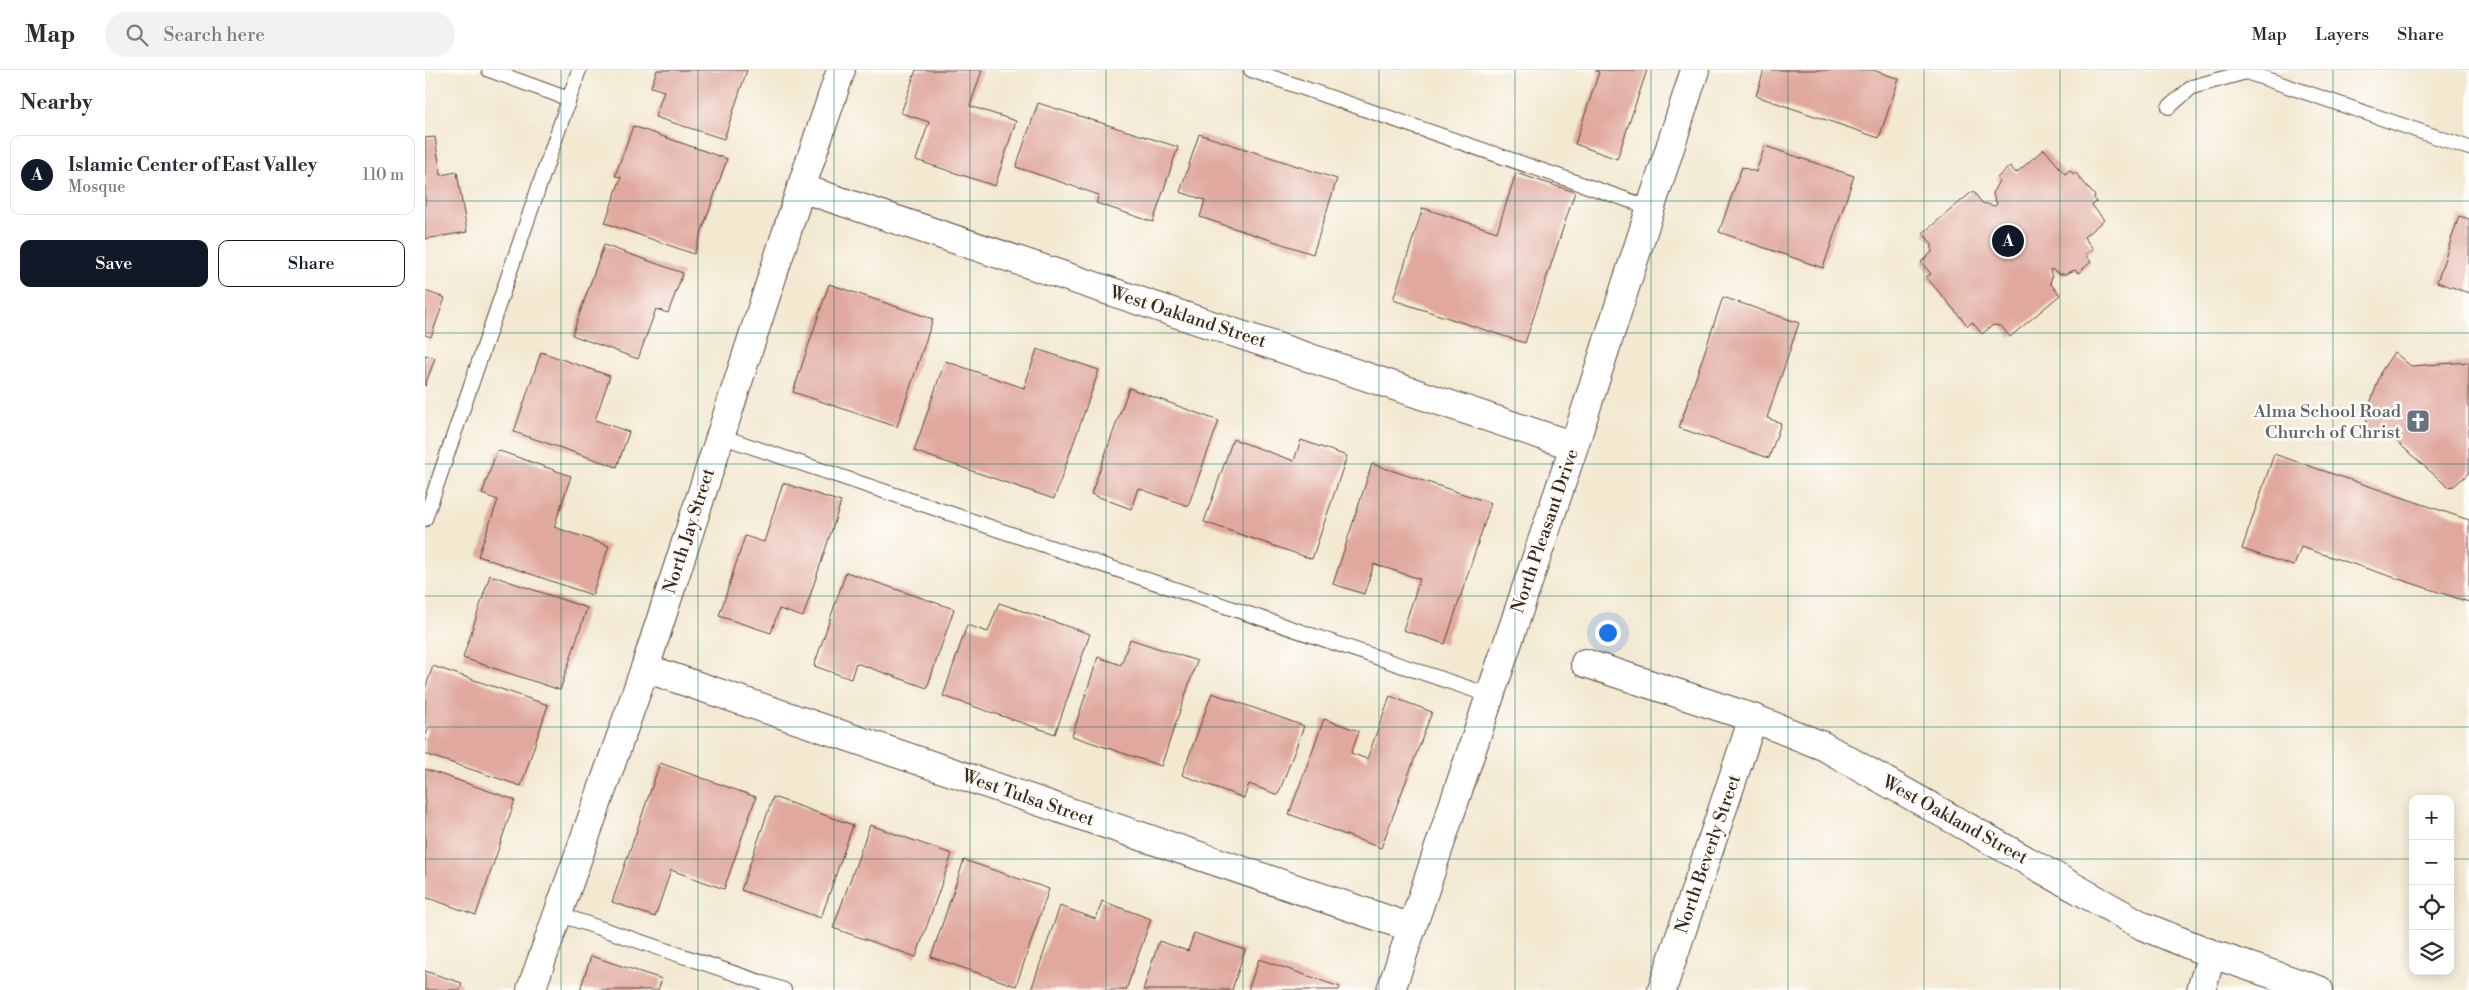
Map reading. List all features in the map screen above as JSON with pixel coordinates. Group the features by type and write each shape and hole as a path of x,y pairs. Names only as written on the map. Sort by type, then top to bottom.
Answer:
{"street":[{"name":"North Jay Street","path":"531,990 645,668 841,70"},
{"name":"North Pleasant Drive","path":"1391,990 1574,446 1695,70"},
{"name":"West Oakland Street","path":"801,188 1574,446"},
{"name":"West Oakland Street","path":"1585,662 1753,718 1823,746 2143,926 2213,954 2319,990"},
{"name":"West Tulsa Street","path":"645,668 1412,928"},
{"name":"North Beverly Street","path":"1662,990 1753,718"},
{"path":"2201,990 2213,954"}],"lane":[{"path":"489,70 569,99"},
{"path":"425,519 579,70"},
{"path":"1251,70 1651,208"},
{"path":"2169,107 2192,87 2246,72 2469,148"},
{"path":"720,436 1489,696"},
{"path":"558,914 784,990"}],"building":[{"path":"657,70 747,70 724,139 655,117 664,91 651,87"},
{"path":"916,70 982,70 970,106 1016,121 995,186 916,160 929,122 901,113"},
{"path":"1595,70 1647,70 1617,159 1575,144 1599,72"},
{"path":"1764,70 1873,70 1899,79 1879,138 1756,96"},
{"path":"1038,103 1178,147 1153,222 1096,203 1099,195 1016,167"},
{"path":"633,126 727,159 694,254 605,223 621,177 615,176"},
{"path":"1199,134 1337,179 1313,254 1200,217 1205,200 1180,192"},
{"path":"435,137 441,175 457,172 467,232 425,239 425,138"},
{"path":"1765,146 1854,176 1823,268 1719,232 1742,167 1756,172"},
{"path":"2044,149 2065,174 2070,170 2073,174 2075,172 2095,196 2094,198 2097,202 2092,205 2104,220 2084,237 2093,249 2085,255 2091,262 2078,273 2075,270 2060,274 2051,269 2052,277 2050,283 2060,295 2010,337 2001,326 1993,325 1982,334 1972,322 1968,326 1926,277 1931,274 1921,262 1932,252 1932,244 1923,233 1973,191 1982,203 1995,206 1997,204 1993,195 1999,181 1997,178 2010,166 2016,173"},
{"path":"1516,173 1575,192 1525,343 1393,300 1423,208 1497,232"},
{"path":"2459,216 2469,219 2469,293 2437,282"},
{"path":"604,245 683,273 668,313 656,309 638,359 572,335"},
{"path":"829,284 933,319 897,427 793,392"},
{"path":"425,291 445,298 431,337 425,335"},
{"path":"1723,297 1799,323 1767,418 1781,423 1769,458 1679,428"},
{"path":"1037,349 1099,370 1054,499 914,451 945,361 1024,388"},
{"path":"541,352 610,376 595,420 629,432 617,467 514,432"},
{"name":"Alma School Road Church of Christ","path":"2394,352 2411,366 2469,362 2469,473 2454,486 2448,487 2388,434 2367,435 2367,414 2371,401 2382,370"},
{"path":"425,355 435,358 425,386"},
{"path":"1129,388 1219,421 1188,506 1138,488 1131,509 1091,494"},
{"path":"1233,439 1294,461 1301,440 1347,456 1312,559 1204,522"},
{"path":"497,450 571,476 554,527 609,546 592,595 478,556 498,500 482,494"},
{"path":"2274,454 2469,520 2469,602 2301,547 2294,566 2242,549"},
{"path":"1372,464 1491,503 1445,644 1403,630 1420,579 1374,564 1364,594 1333,584"},
{"path":"783,483 841,502 803,617 779,609 771,633 719,616 745,536 764,542"},
{"path":"846,572 954,609 927,688 856,663 851,679 814,666"},
{"path":"490,575 587,608 560,690 463,658"},
{"path":"999,603 1090,634 1055,734 943,696 967,625 988,632"},
{"path":"1130,639 1197,661 1161,766 1072,736 1098,657 1121,665"},
{"path":"433,666 548,705 521,786 425,754 425,738 428,729 425,728 425,689"},
{"path":"1212,693 1304,726 1278,795 1249,784 1244,798 1182,775"},
{"path":"1390,696 1432,712 1381,848 1289,814 1324,719 1359,731 1351,753 1367,759"},
{"path":"660,763 756,797 724,889 671,870 655,917 612,902"},
{"path":"425,769 515,800 476,915 425,897"},
{"path":"773,797 853,825 821,918 741,890"},
{"path":"870,825 952,854 916,957 833,928"},
{"path":"964,860 1049,889 1016,986 931,957"},
{"path":"1102,901 1151,919 1126,990 1031,990 1060,906 1096,919"},
{"path":"1194,933 1245,950 1232,990 1143,990 1159,941 1188,951"},
{"path":"591,956 662,979 658,990 580,990"},
{"path":"1259,959 1340,987 1339,990 1248,990"},
{"path":"425,971 462,983 460,990 425,990"}],"place":[{"name":"Islamic Center of East Valley","path":"2008,241"},
{"name":"Alma School Road Church of Christ","path":"2418,421"}]}
